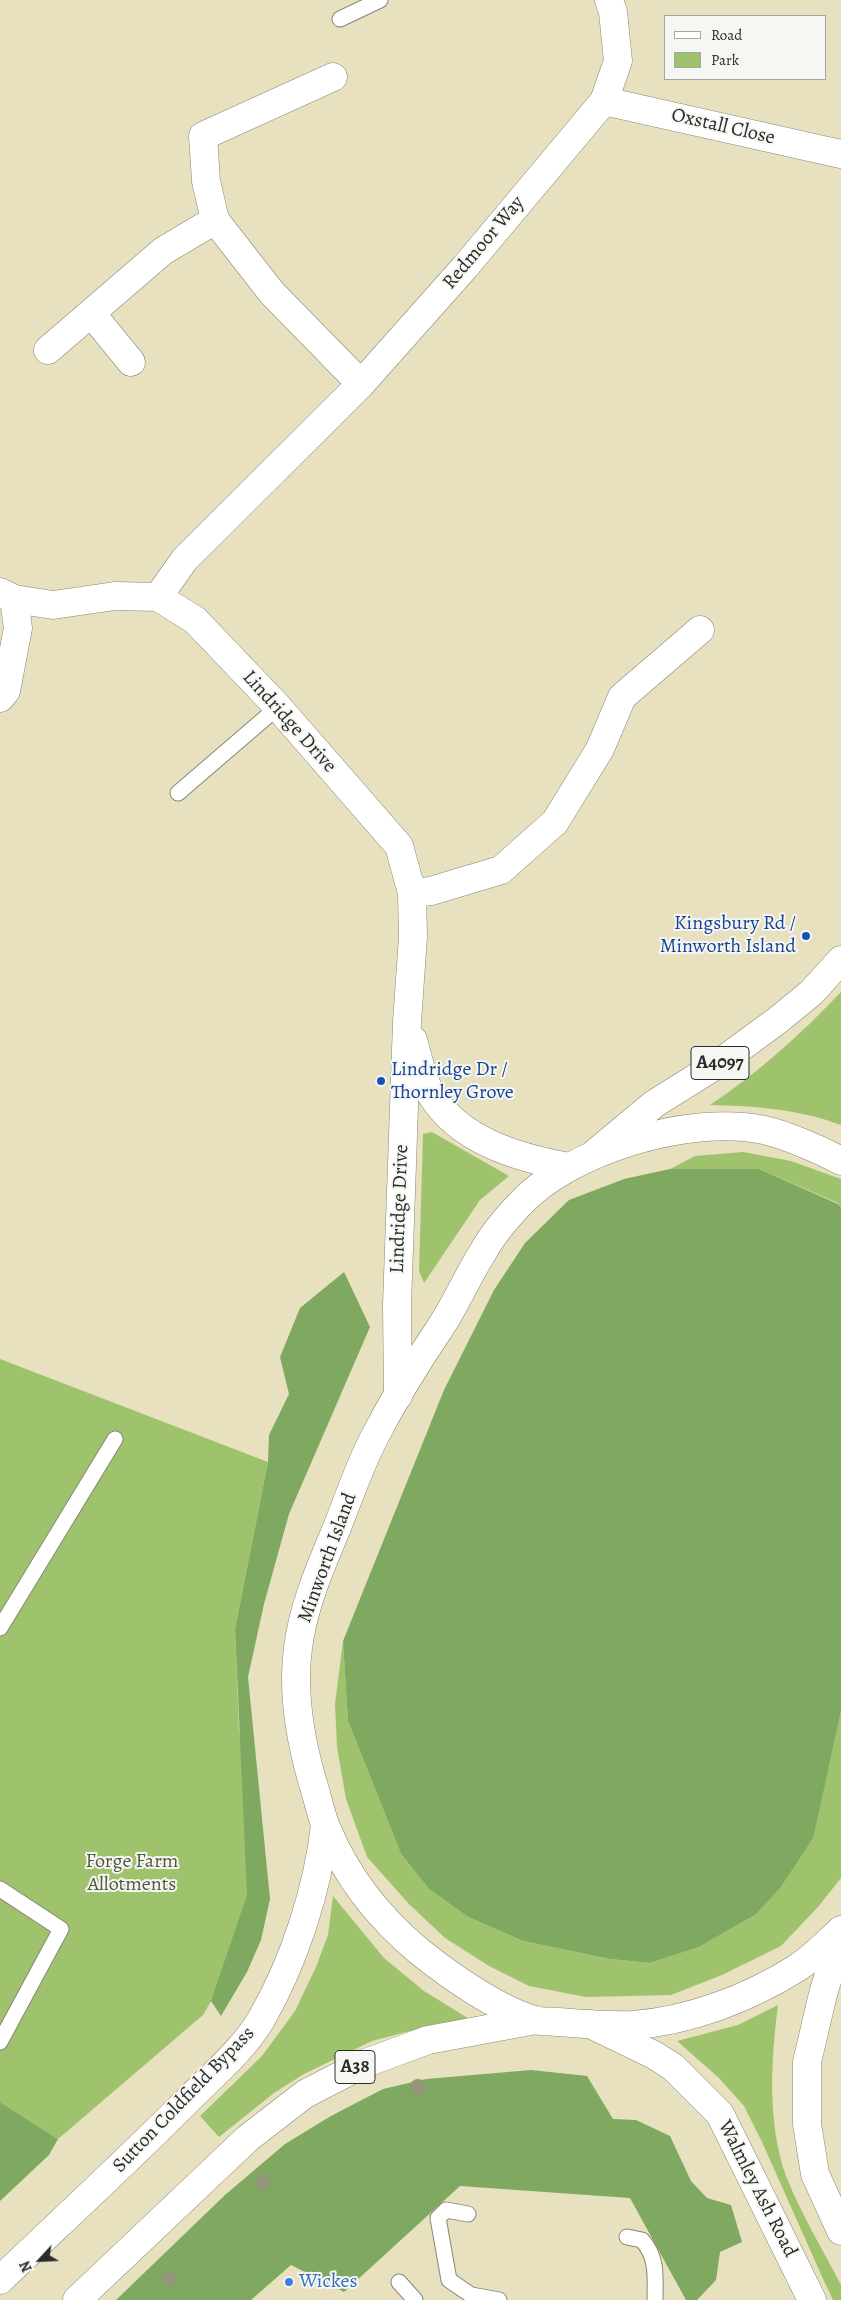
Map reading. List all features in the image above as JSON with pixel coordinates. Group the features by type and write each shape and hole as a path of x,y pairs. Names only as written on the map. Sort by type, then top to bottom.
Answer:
{"main road":[{"path":"604,100 618,61 613,12 609,0"},
{"path":"333,77 203,136 206,181 215,220 272,293 362,384"},
{"name":"Oxstall Close","path":"604,100 841,154"},
{"name":"Redmoor Way","path":"158,597 185,559 362,384 465,267 604,100"},
{"path":"48,350 163,251 215,220"},
{"path":"91,313 131,362"},
{"path":"7,595 53,605 115,596 158,597"},
{"path":"0,698 6,691 18,628 7,595"},
{"name":"Lindridge Drive","path":"158,597 195,620 278,707 399,846 412,893 413,938 406,1022 397,1305 398,1396"},
{"path":"412,893 431,891 501,870 555,822 600,749 622,697 700,630"},
{"name":"A4097","path":"580,1162 654,1104 718,1064 778,1020 812,992 841,960"},
{"name":"Lindridge Drive","path":"406,1022 431,1093 450,1119 472,1135 530,1160 580,1162"},
{"name":"Minworth Island","path":"841,1161 828,1154 763,1130 702,1127 649,1136 580,1162 544,1182 520,1203 484,1249 443,1324 372,1440 322,1562 304,1612 296,1676 302,1744 325,1825 337,1851 366,1897 401,1936 462,1982 506,2008 536,2020 634,2025 705,2011 759,1988 799,1967 841,1930"},
{"name":"Sutton Coldfield Bypass","path":"0,2280 161,2128 237,2050 262,2019 298,1941 320,1865 325,1825"},
{"path":"841,1934 823,1994 808,2062 807,2124 815,2174 841,2230"},
{"name":"A38","path":"78,2300 248,2138 304,2094 346,2072 428,2040 536,2020"},
{"name":"Walmley Ash Road","path":"590,2024 654,2055 673,2067 720,2114 812,2300"}],"lane":[{"path":"340,19 380,0"},
{"path":"178,793 278,707"},
{"path":"0,1628 115,1439"},
{"path":"0,1889 61,1929 0,2042"},
{"path":"468,2214 446,2210 438,2218 449,2280 471,2295 499,2300"},
{"path":"627,2237 642,2240 651,2250 656,2264 655,2300"},
{"path":"399,2282 415,2300"}],"green space":[{"path":"841,992 841,1125 809,1115 776,1109 710,1105 745,1080 778,1052"},
{"path":"432,1132 509,1176 480,1200 424,1283 419,1271 423,1134"},
{"path":"743,1152 791,1161 841,1179 841,1207 838,1203 759,1169 670,1169 695,1156"},
{"path":"670,1169 759,1169 841,1207 841,1712 813,1838 780,1888 755,1915 699,1947 650,1963 610,1959 523,1941 468,1917 429,1889 401,1854 348,1721 343,1641 444,1390 494,1290 525,1243 569,1200 624,1179"},
{"path":"344,1272 370,1327 289,1514 264,1604 248,1677 270,1899 261,1940 247,1972 221,2016 211,2001 247,1895 235,1629 268,1462 269,1435 289,1394 280,1357 300,1308"},
{"name":"Forge Farm Allotments","path":"0,1359 268,1462 235,1629 239,1730 270,1899 203,2015 58,2139 0,2102"},
{"path":"343,1641 348,1721 401,1854 429,1889 468,1917 523,1941 610,1959 650,1963 699,1947 755,1915 828,1770 841,1712 841,1878 818,1907 781,1946 722,1975 671,1995 586,1997 529,1986 489,1966 445,1938 409,1904 367,1857 346,1799 337,1747 335,1704"},
{"path":"333,1896 384,1958 424,1991 471,2020 406,2032 372,2041 304,2074 274,2093 219,2137 200,2116 262,2056 295,2011 316,1967 328,1935"},
{"path":"778,2005 772,2069 772,2091 773,2113 780,2155 786,2176 798,2203 841,2285 841,2300 833,2300 744,2106 719,2078 677,2041 738,2025"},
{"path":"531,2070 587,2076 613,2119 636,2120 670,2136 691,2181 707,2198 731,2205 742,2242 720,2252 716,2280 697,2300 686,2300 630,2198 460,2186 344,2292 291,2265 251,2300 116,2300 225,2195 285,2144 331,2116 383,2089 426,2079"},
{"path":"0,2102 58,2139 49,2155 0,2201"}],"place":[{"name":"Kingsbury Rd / Minworth Island","path":"806,936"},
{"name":"Lindridge Dr / Thornley Grove","path":"381,1081"},
{"name":"Wickes","path":"289,2282"}]}
